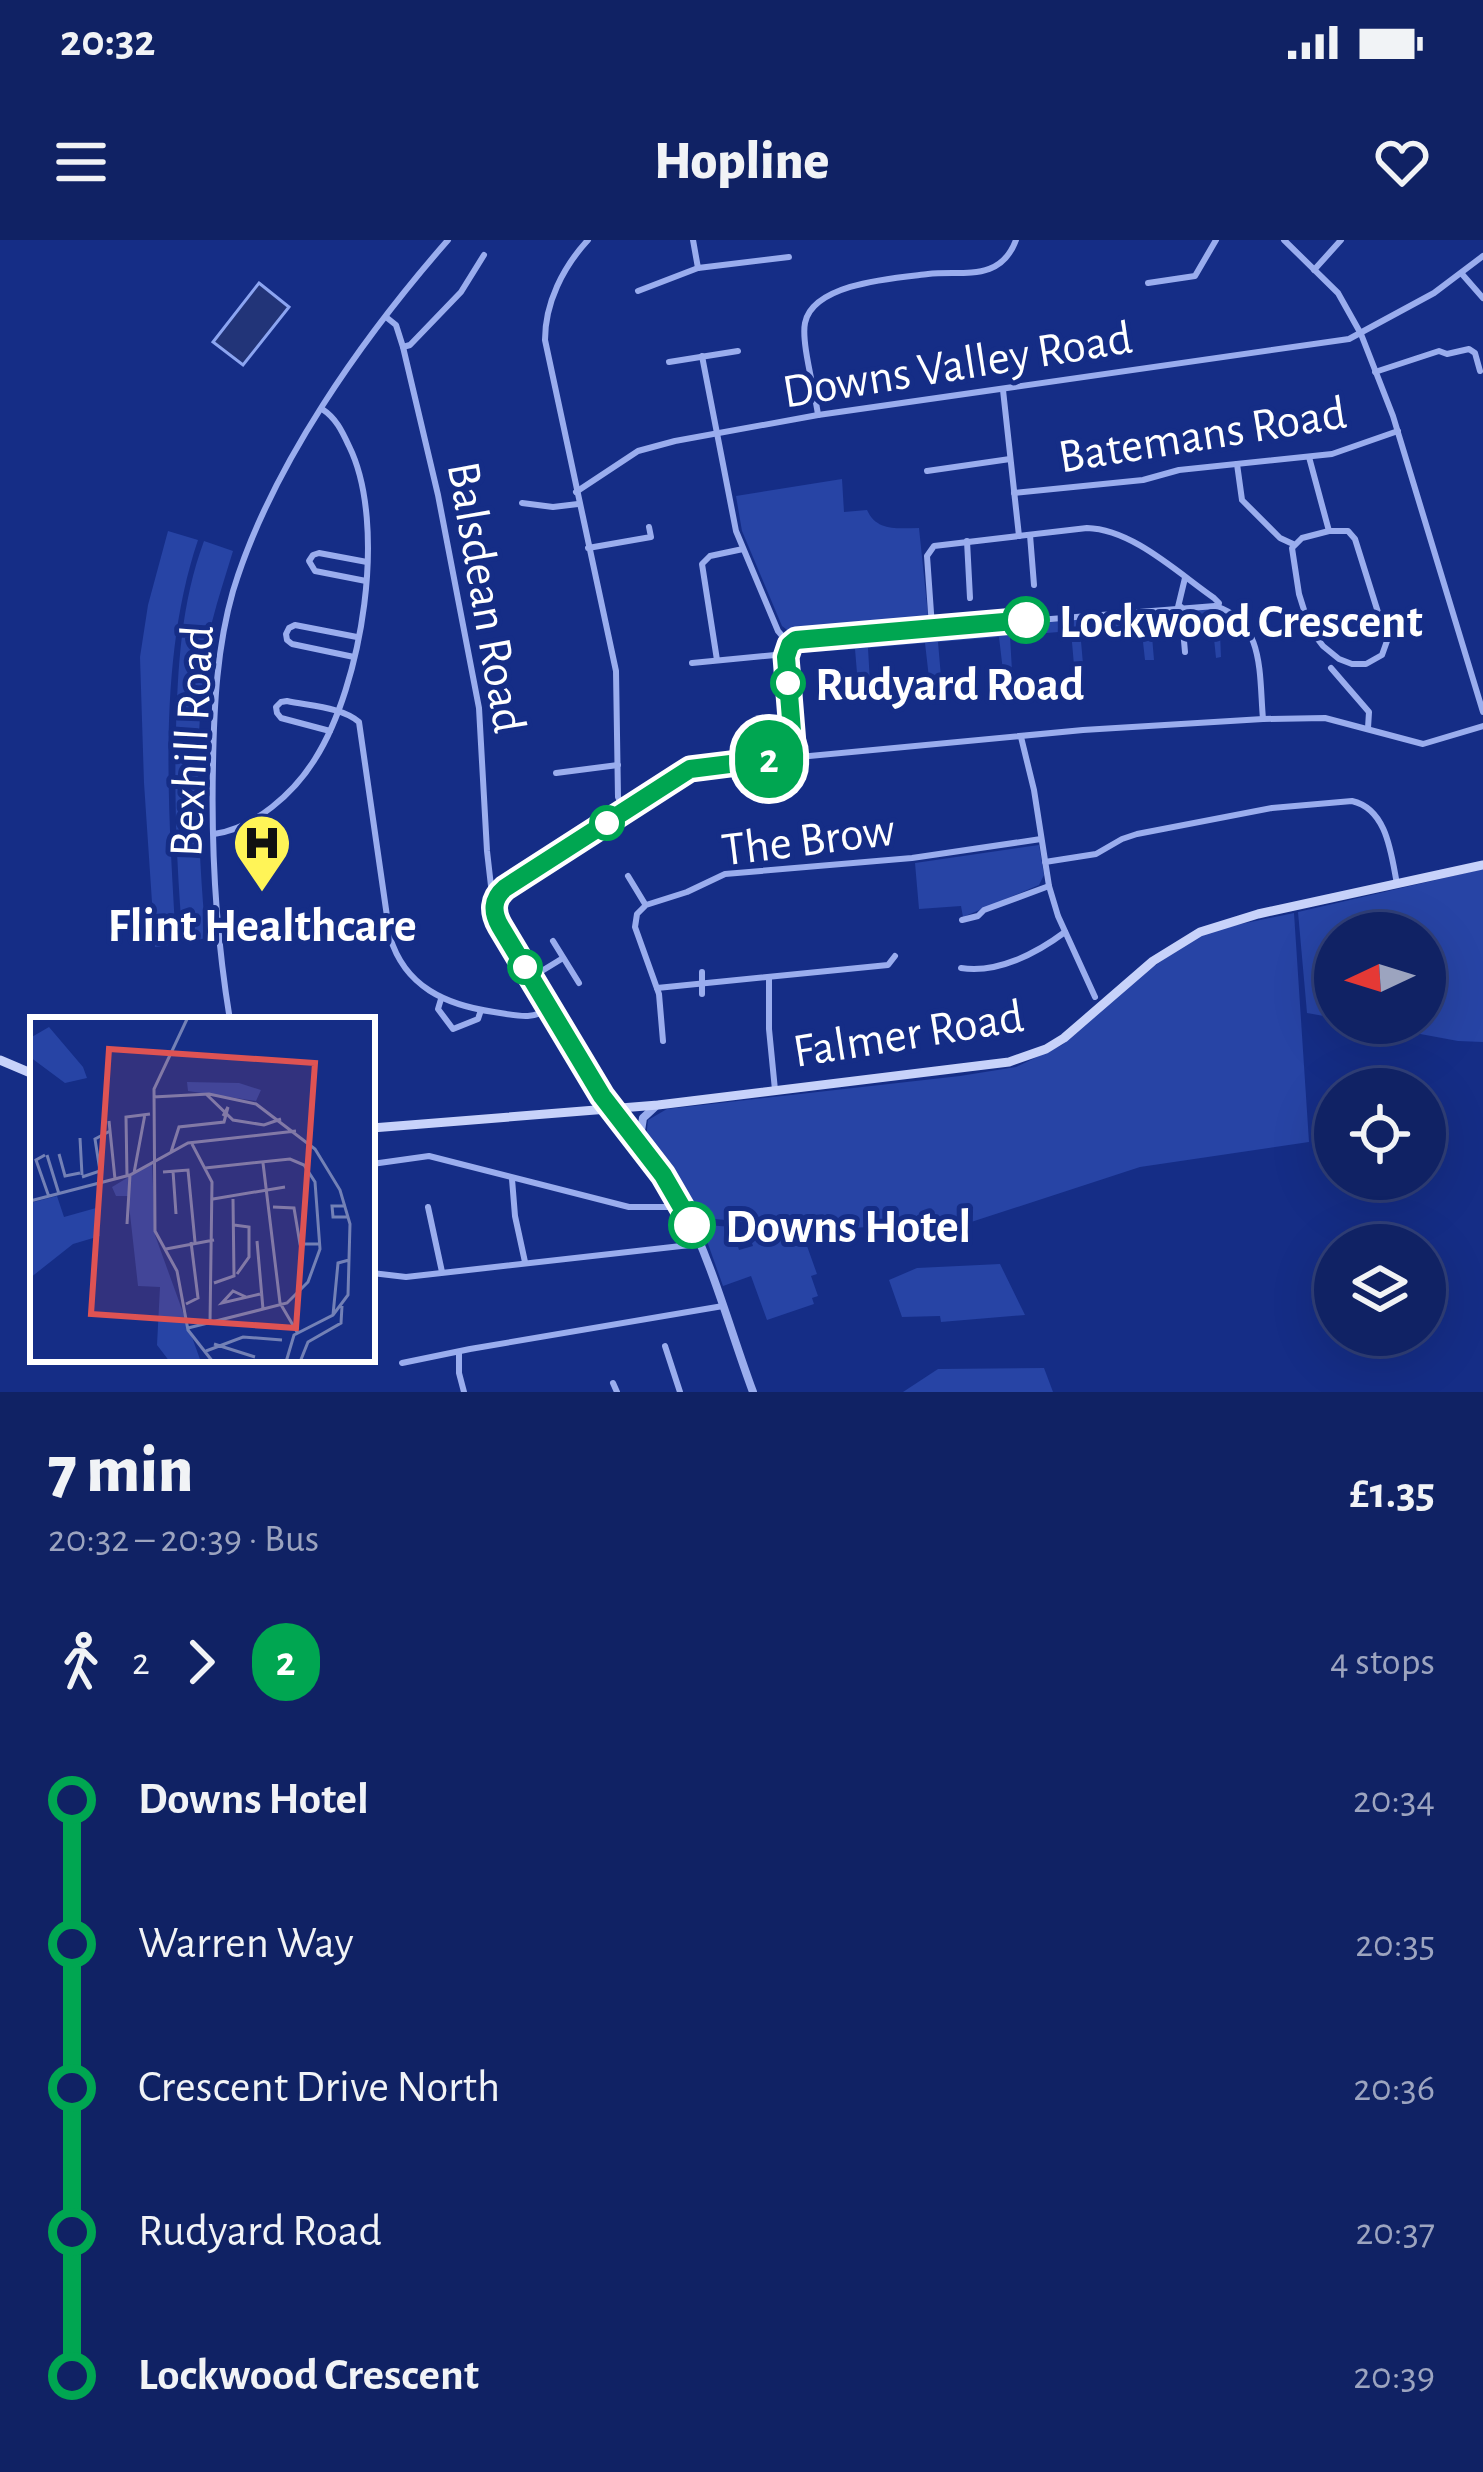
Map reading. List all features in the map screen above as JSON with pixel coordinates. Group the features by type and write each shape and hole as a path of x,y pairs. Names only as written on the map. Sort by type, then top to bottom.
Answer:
{"main road":[{"name":"Falmer Road","path":"375,1128 658,1105 997,1065 1026,1057 1071,1033 1157,958 1200,932 1242,918 1483,865"},
{"path":"0,1060 30,1073"}],"street":[{"name":"Bexhill Road","path":"230,1017 212,834 214,710 230,603 257,526 322,410 386,316 448,240"},
{"path":"587,240 559,283 545,332 616,671 618,797 625,812"},
{"path":"693,240 698,268"},
{"path":"818,415 805,331 806,318 817,302 848,287 933,273 982,271 1006,258 1016,240"},
{"path":"1148,283 1195,276 1216,240"},
{"path":"1314,270 1341,240"},
{"path":"1290,242 1338,293 1361,334 1398,431 1483,712"},
{"name":"Downs Valley Road","path":"576,492 649,447 818,415 1341,341 1462,274 1483,256"},
{"path":"638,291 698,268 789,257"},
{"path":"403,347 461,292 482,259 490,268"},
{"path":"1462,274 1483,298"},
{"path":"648,275 652,285"},
{"name":"Balsdean Road","path":"386,316 398,327 439,495 482,725 488,851 491,886 498,895 497,921 610,1107"},
{"path":"1375,372 1439,351 1469,349 1480,371"},
{"path":"669,362 738,351"},
{"path":"702,356 732,515 788,650 794,756"},
{"path":"1003,390 1019,536"},
{"path":"212,834 239,827 278,800 316,758 338,711 353,657 366,581 367,516 359,468 336,422 322,410"},
{"name":"Batemans Road","path":"1014,493 1332,454 1398,431"},
{"path":"1309,457 1329,531"},
{"path":"927,471 939,474 1010,459"},
{"path":"1237,464 1242,500 1280,538 1294,545"},
{"path":"527,506 578,504"},
{"path":"932,627 928,552 934,545 1087,528 1127,538 1220,603 1219,607"},
{"path":"1329,531 1348,531 1355,539 1387,637 1384,652 1373,662 1347,663 1329,652 1304,616 1294,545 1306,536 1329,531"},
{"path":"588,548 650,532 653,547"},
{"path":"1030,535 1034,585"},
{"path":"967,542 967,594"},
{"path":"718,660 701,567 707,557 743,549"},
{"path":"366,581 315,571 309,561 319,553 367,562"},
{"path":"1185,578 1179,607 1185,652"},
{"path":"692,663 788,650 802,639 1219,607 1241,619 1252,635 1263,718"},
{"path":"353,657 292,644 286,632 296,626 358,637"},
{"path":"1331,668 1369,712 1367,728"},
{"path":"1342,679 1350,672"},
{"path":"329,731 283,719 276,707 287,701 338,711 355,716 360,724 392,945 413,978 441,999 482,1010 532,1017 550,1008"},
{"path":"498,895 690,769 794,756 1263,718 1325,718 1423,744 1483,726"},
{"path":"1021,736 1049,886 1095,998"},
{"path":"561,773 618,764"},
{"path":"1046,862 1096,854 1137,834 1256,810 1352,801 1367,805 1378,817 1397,884"},
{"name":"The Brow","path":"646,905 725,874 914,858 1041,839"},
{"path":"628,876 646,905 636,916 635,927 656,988 666,1029 663,1041"},
{"path":"962,920 979,920 983,910 1049,886"},
{"path":"961,968 1013,961 1065,932"},
{"path":"553,941 579,983"},
{"path":"656,988 890,965 896,956"},
{"path":"532,977 563,958"},
{"path":"702,972 702,994"},
{"path":"769,978 775,1090"},
{"path":"441,999 438,1010 453,1029 478,1018 482,1010"},
{"path":"639,1144 643,1118 658,1105"},
{"path":"610,1107 682,1205 753,1392"},
{"path":"375,1164 429,1156 629,1208 682,1205"},
{"path":"512,1179 514,1216 525,1262"},
{"path":"428,1208 442,1272"},
{"path":"375,1273 408,1277 699,1244"},
{"path":"402,1364 723,1306"},
{"path":"665,1346 680,1392"},
{"path":"459,1352 464,1392"},
{"path":"613,1383 617,1392"}],"shaded area":[{"path":"259,283 289,307 243,365 213,342"},
{"path":"842,479 844,512 867,510 882,525 919,528 928,615 923,624 815,634 791,633 782,626 742,531 736,496"},
{"path":"168,531 198,540 176,637 171,688 169,792 176,944 155,947 140,657"},
{"path":"204,541 233,551 212,622 201,697 199,820 206,938 183,943 176,811 178,683 186,611"},
{"path":"1219,611 1221,657 1216,658 1212,619 1151,624 1154,660 1145,660 1141,624 1080,630 1083,664 1074,665 1071,631 1010,636 1012,671 1003,671 999,637 938,642 941,677 929,678 925,643 868,648 870,683 858,685 855,649 799,653 804,720 798,719 791,654 803,643"},
{"path":"1039,845 1044,875 1039,885 963,917 961,906 919,909 915,863"},
{"path":"1483,869 1483,1042 1446,1039 1446,912 1314,912 1314,1014 1307,1013 1298,912"},
{"path":"1294,913 1309,1142 1140,1167 965,1224 813,1229 696,1217 646,1139 648,1120 667,1109 1016,1067 1062,1045 1143,974 1190,941 1212,930"},
{"path":"702,1227 732,1227 739,1250 753,1246 747,1228 810,1235 807,1246 817,1274 811,1276 818,1296 812,1298 814,1304 767,1320 751,1276 723,1286"},
{"path":"1000,1264 1025,1315 941,1322 940,1316 902,1317 889,1280 917,1268"},
{"path":"1044,1368 1053,1392 903,1392 938,1369"}],"bus line":[{"name":"2","path":"692,1225 663,1175 602,1096 500,926 494,912 496,898 690,769 794,756 786,657 796,640 1026,620"}],"place":[{"name":"Lockwood Crescent","path":"1026,620"},
{"name":"Rudyard Road","path":"788,683"},
{"name":"Flint Healthcare","path":"262,894"},
{"name":"Downs Hotel","path":"692,1225"}]}
